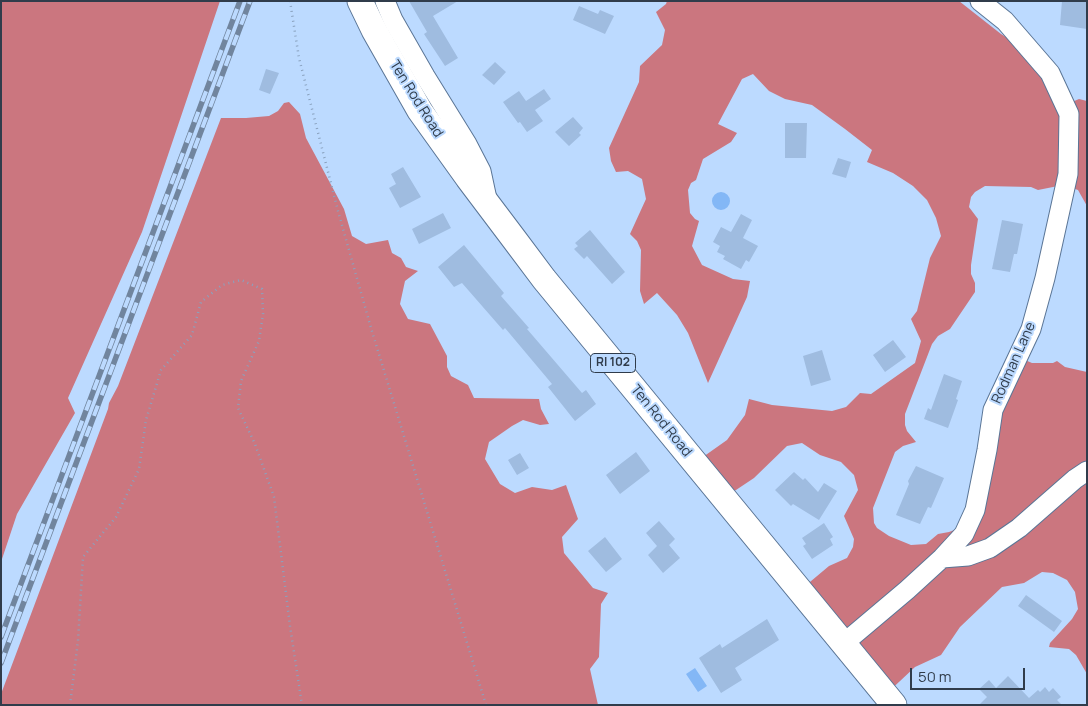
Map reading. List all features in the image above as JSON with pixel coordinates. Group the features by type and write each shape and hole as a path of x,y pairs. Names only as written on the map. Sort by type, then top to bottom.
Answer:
{"main road":[{"name":"Ten Rod Road","path":"360,1 374,30 420,111 544,279 894,705"}],"street":[{"path":"385,1 393,20 426,79 467,144 481,171 488,205"},
{"name":"Rodman Lane","path":"844,644 942,558 964,534 975,510 988,450 993,410 1031,329 1045,278 1068,174 1069,114 1050,73 1005,22 980,1"},
{"path":"942,558 968,556 990,548 1020,528 1075,479 1087,471"}],"path":[{"path":"290,1 301,67 343,228 371,328 486,705"},
{"path":"70,705 78,641 83,557 116,517 139,469 146,420 162,370 192,335 202,302 222,285 241,280 262,289 263,314 259,341 241,381 238,408 255,444 274,497 302,705"}],"shaded area":[{"path":"1,1 220,1 142,232 68,398 75,413 17,514 1,562"},
{"path":"667,1 959,1 1001,34 1022,47 1065,105 1079,99 1087,101 1087,206 1078,190 1063,185 1038,190 1031,187 985,186 971,197 969,207 978,219 971,265 975,292 950,329 938,336 932,344 905,414 907,431 916,442 903,446 895,452 873,508 874,523 877,528 889,536 911,545 926,544 938,534 957,529 966,515 967,500 972,497 997,417 1025,360 1032,363 1053,363 1057,361 1065,367 1087,372 1087,674 1076,655 1069,649 1049,647 1050,643 1072,619 1078,609 1075,592 1067,580 1053,573 1042,572 1024,583 1002,587 960,627 941,655 915,667 884,696 798,592 829,566 847,558 853,547 854,539 844,516 858,490 854,475 841,462 820,455 802,443 787,446 754,478 721,500 693,464 727,440 745,415 749,399 772,405 832,411 846,407 860,393 871,394 915,363 921,341 911,319 917,311 930,258 941,236 936,218 927,200 913,186 893,173 867,162 872,150 812,105 785,99 769,91 753,74 742,79 718,124 737,133 731,142 703,159 696,180 691,183 688,190 690,213 699,221 692,246 702,265 733,279 750,281 747,297 708,383 688,333 677,315 657,293 644,304 640,291 641,250 637,241 630,234 646,199 642,179 628,171 616,172 611,161 609,148 639,82 640,66 662,45 665,30 656,12"},
{"path":"289,102 300,114 306,138 344,209 352,236 366,244 388,240 392,253 401,258 406,267 418,271 405,281 400,304 408,319 430,324 447,356 447,367 451,376 468,385 474,398 539,399 541,409 549,424 540,425 523,420 512,426 489,442 485,459 500,484 515,493 532,487 552,490 566,485 578,519 562,537 564,553 593,588 608,593 601,604 599,657 590,669 598,705 1,705 1,694 109,403 118,386 221,118 269,116 278,111 284,103"}],"water":[{"path":"721,192 727,195 730,201 727,207 721,210 715,207 712,201 715,195"},
{"path":"695,668 707,686 698,692 686,674"}],"building":[{"path":"409,1 458,1 433,16 458,58 445,66 424,34 427,32"},
{"path":"1062,1 1087,1 1087,29 1060,25"},
{"path":"579,6 598,14 600,10 614,16 605,34 573,20"},
{"path":"495,62 506,72 494,85 482,75"},
{"path":"266,69 279,73 270,94 259,90"},
{"path":"544,89 551,99 535,110 543,121 527,132 503,102 519,91 526,101"},
{"path":"573,117 583,128 579,133 581,135 569,146 555,132"},
{"path":"785,123 807,123 806,158 785,158"},
{"path":"838,158 851,162 846,178 832,174"},
{"path":"403,167 421,197 400,208 389,188 396,184 391,174"},
{"path":"443,213 451,228 419,244 412,229"},
{"path":"741,214 752,220 743,238 758,246 749,262 746,260 741,269 723,259 725,256 717,252 720,246 713,242 721,227 731,232"},
{"path":"1002,220 1023,224 1017,254 1014,254 1010,272 992,269"},
{"path":"590,230 625,272 612,284 587,256 584,259 574,249 578,246 575,243"},
{"path":"464,245 504,293 501,296 529,328 527,329 582,393 586,390 596,404 575,421 548,387 552,384 505,328 503,330 462,283 454,287 438,267"},
{"path":"893,340 906,357 885,372 873,355"},
{"path":"822,350 831,380 811,386 803,356"},
{"path":"944,374 962,381 956,399 958,400 948,428 924,419 928,408 931,410"},
{"path":"636,452 650,471 620,494 606,475"},
{"path":"520,453 529,468 517,475 508,460"},
{"path":"916,466 944,478 931,508 928,507 920,524 896,515 909,484 908,481"},
{"path":"794,472 803,480 805,478 818,492 824,483 837,491 819,520 793,504 791,506 775,490"},
{"path":"659,521 675,539 669,545 680,558 663,573 648,555 657,546 646,533"},
{"path":"824,523 833,537 830,539 833,545 812,559 803,546 806,544 802,538"},
{"path":"605,537 622,559 606,572 588,551"},
{"path":"1026,595 1062,621 1054,632 1018,606"},
{"path":"767,619 779,640 735,668 742,680 721,693 699,658 720,644 722,648"},
{"path":"1008,676 1029,698 1045,687 1049,692 1053,688 1061,697 1057,700 1062,705 979,705 987,697 979,689 989,680 996,688"}],"railway":[{"path":"1,637 240,1"},
{"path":"1,663 250,1"}]}
